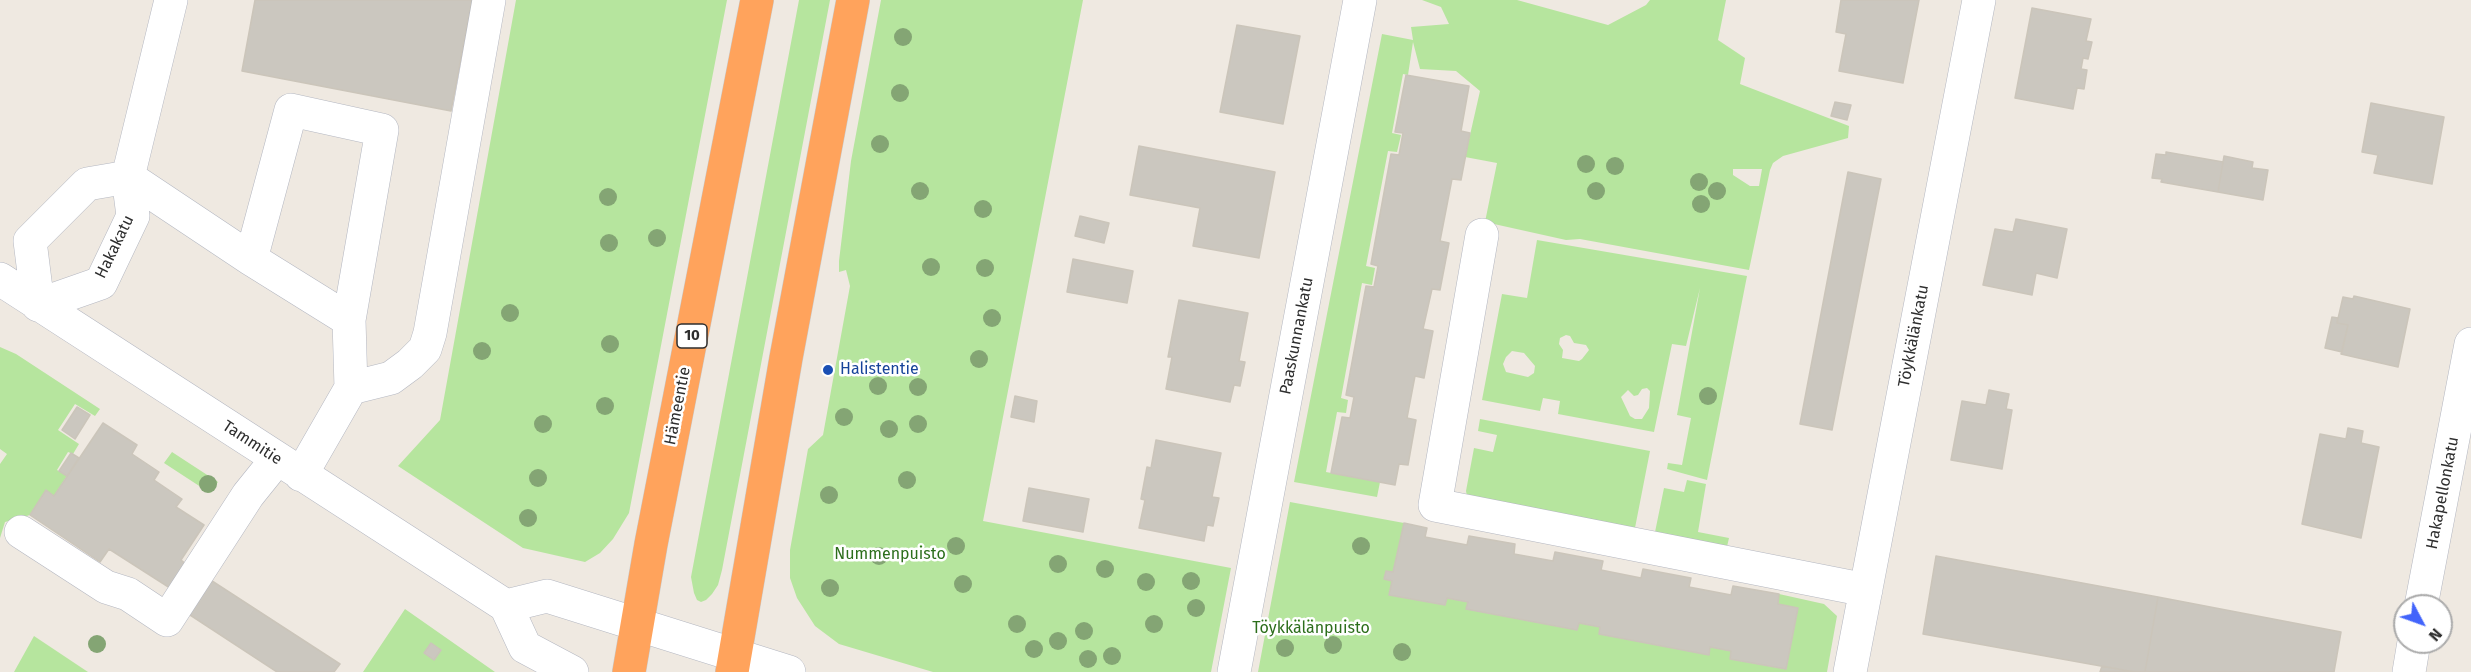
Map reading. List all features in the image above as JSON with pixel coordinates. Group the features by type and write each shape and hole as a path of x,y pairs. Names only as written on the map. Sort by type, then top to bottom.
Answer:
{"highway":[{"name":"Hämeentie","path":"629,672 757,0"},
{"path":"735,663 786,358 853,0"}],"street":[{"name":"Hakakatu","path":"38,305 100,283 133,216 128,177 171,0"},
{"path":"21,532 106,587 128,594 167,620 248,495 289,467 351,388 391,378 425,349 430,333 489,0"},
{"name":"Paaskunnankatu","path":"1234,672 1360,0"},
{"name":"Töykkälänkatu","path":"1850,672 1979,0"},
{"path":"251,259 291,110 382,130 350,320 351,388"},
{"path":"38,305 30,241 87,184 128,177 251,259 350,320"},
{"path":"1482,235 1435,505 1866,590"},
{"name":"Tammitie","path":"0,279 506,606"},
{"name":"Hakapellonkatu","path":"2423,594 2471,344"},
{"path":"572,672 525,647 506,606 547,596 637,624 735,663 789,672"},
{"path":"2409,672 2412,654"}],"green space":[{"path":"516,0 727,0 629,513 613,539 600,553 585,562 523,548 398,466 440,420"},
{"path":"799,0 830,0 722,570 718,585 706,600 701,602 697,600 694,593 691,577"},
{"name":"Nummenpuisto","path":"881,0 1083,0 983,521 1231,568 1211,672 933,672 839,644 815,626 797,598 790,578 790,550 808,449 823,435 850,286 846,270 839,272 839,261 851,161"},
{"path":"1422,0 1517,0 1608,25 1646,5 1650,0 1726,0 1718,40 1745,58 1740,84 1849,126 1848,138 1783,156 1773,163 1749,270 1580,239 1566,240 1485,222 1497,163 1465,157 1480,91 1456,71 1420,69 1413,42 1408,75 1403,74 1392,133 1401,135 1397,152 1388,151 1366,266 1375,268 1372,285 1362,283 1341,398 1348,400 1346,413 1337,412 1326,472 1380,482 1377,497 1294,482 1382,34 1413,40 1411,27 1449,24 1441,7","holes":["1733,169 1762,169 1759,186 1750,186 1733,175"]},
{"path":"1537,240 1747,276 1707,480 1667,469 1668,463 1682,465 1691,418 1677,415 1700,288 1686,346 1672,344 1654,432 1558,414 1560,401 1543,398 1540,411 1482,400 1502,294 1527,298","holes":["1570,336 1574,343 1586,345 1589,350 1579,361 1562,358 1560,338","1512,351 1524,353 1535,366 1534,373 1528,377 1506,372 1503,364","1647,388 1650,391 1649,408 1642,419 1635,419 1630,416 1621,397 1628,390 1634,396 1638,395 1642,389"]},
{"path":"0,347 16,354 100,409 95,416 75,404 58,430 79,444 73,454 68,452 57,470 67,476 54,496 46,491 30,515 5,522 0,538 0,464 7,454 0,449"},
{"path":"1480,419 1650,451 1634,533 1467,496 1474,448 1493,452 1497,435 1478,431"},
{"path":"172,452 218,482 210,493 164,463"},
{"path":"1687,480 1706,484 1698,532 1729,538 1726,551 1654,537 1664,488 1684,492"},
{"name":"Töykkälänpuisto","path":"1290,502 1404,523 1393,572 1386,571 1384,579 1392,581 1389,594 1445,605 1447,598 1468,602 1467,609 1577,630 1579,623 1600,627 1599,634 1709,655 1710,647 1731,651 1730,659 1785,669 1798,608 1778,604 1779,594 1824,604 1837,616 1827,672 1258,672"},
{"path":"405,609 495,672 363,672"},
{"path":"34,636 88,672 14,672"}],"building":[{"path":"255,0 472,0 451,111 242,71"},
{"path":"1841,0 1919,0 1903,83 1839,71 1846,34 1836,32"},
{"path":"2032,8 2091,19 2086,41 2092,42 2088,59 2083,58 2081,69 2087,70 2084,89 2077,88 2073,109 2015,98"},
{"path":"1237,25 1300,36 1283,124 1220,112"},
{"path":"1406,75 1469,86 1461,131 1470,133 1461,180 1452,179 1440,241 1449,243 1440,290 1432,289 1423,329 1433,331 1424,378 1415,376 1407,418 1416,420 1408,465 1399,464 1395,485 1331,473 1342,417 1350,418 1354,397 1346,395 1366,286 1374,287 1378,266 1371,264 1391,154 1399,155 1403,133 1395,132"},
{"path":"1835,102 1851,105 1847,120 1831,116"},
{"path":"2371,103 2444,117 2432,184 2374,173 2378,155 2362,152"},
{"path":"1139,146 1275,172 1259,258 1193,246 1200,208 1130,195"},
{"path":"2166,152 2223,162 2218,192 2161,182 2162,179 2152,178 2156,154 2166,155"},
{"path":"2224,156 2253,162 2252,168 2268,170 2263,200 2218,192"},
{"path":"1848,172 1881,179 1832,430 1800,424"},
{"path":"1080,216 1109,223 1104,243 1075,236"},
{"path":"2016,219 2067,229 2057,278 2036,273 2032,295 1983,285 1995,229 2013,232"},
{"path":"1073,259 1133,271 1127,303 1067,292"},
{"path":"2354,296 2410,309 2398,367 2341,354 2348,325 2337,323 2343,297 2353,299"},
{"path":"1179,300 1248,313 1239,361 1245,362 1240,386 1234,385 1230,402 1166,389 1172,357 1168,357"},
{"path":"2332,317 2338,318 2337,323 2348,325 2342,352 2325,348"},
{"path":"1989,390 2009,394 2006,409 2012,410 2002,469 1951,460 1962,401 1986,405"},
{"path":"1015,396 1037,401 1034,422 1011,417"},
{"path":"77,407 90,415 75,439 62,430"},
{"path":"103,423 137,445 132,454 159,472 154,480 182,499 176,507 204,525 181,560 186,564 170,588 109,549 100,562 30,515 46,490 54,496"},
{"path":"2348,428 2363,431 2361,443 2379,447 2361,538 2302,524 2320,434 2346,439"},
{"path":"1156,440 1221,453 1212,497 1219,498 1213,526 1207,525 1204,541 1139,528 1145,500 1141,499 1147,467 1151,468"},
{"path":"71,453 79,458 67,476 59,471"},
{"path":"1029,488 1089,499 1083,532 1023,521"},
{"path":"1404,523 1427,528 1425,537 1467,545 1469,536 1515,544 1514,554 1553,561 1555,552 1603,561 1601,570 1641,578 1643,569 1691,578 1689,587 1731,595 1733,586 1779,594 1778,604 1798,608 1786,669 1730,659 1731,651 1710,647 1709,655 1599,634 1600,627 1579,623 1577,630 1466,609 1468,602 1447,598 1445,605 1389,595 1392,581 1384,579 1386,571 1393,572"},
{"path":"1936,556 2158,597 2145,672 2134,672 1923,634"},
{"path":"209,579 340,664 334,672 277,672 187,613"},
{"path":"2158,597 2341,632 2334,672 2145,672"},
{"path":"431,643 441,650 434,660 424,653"},
{"path":"2102,666 2134,672 2100,672"}],"place":[{"name":"Halistentie","path":"828,370"}]}
